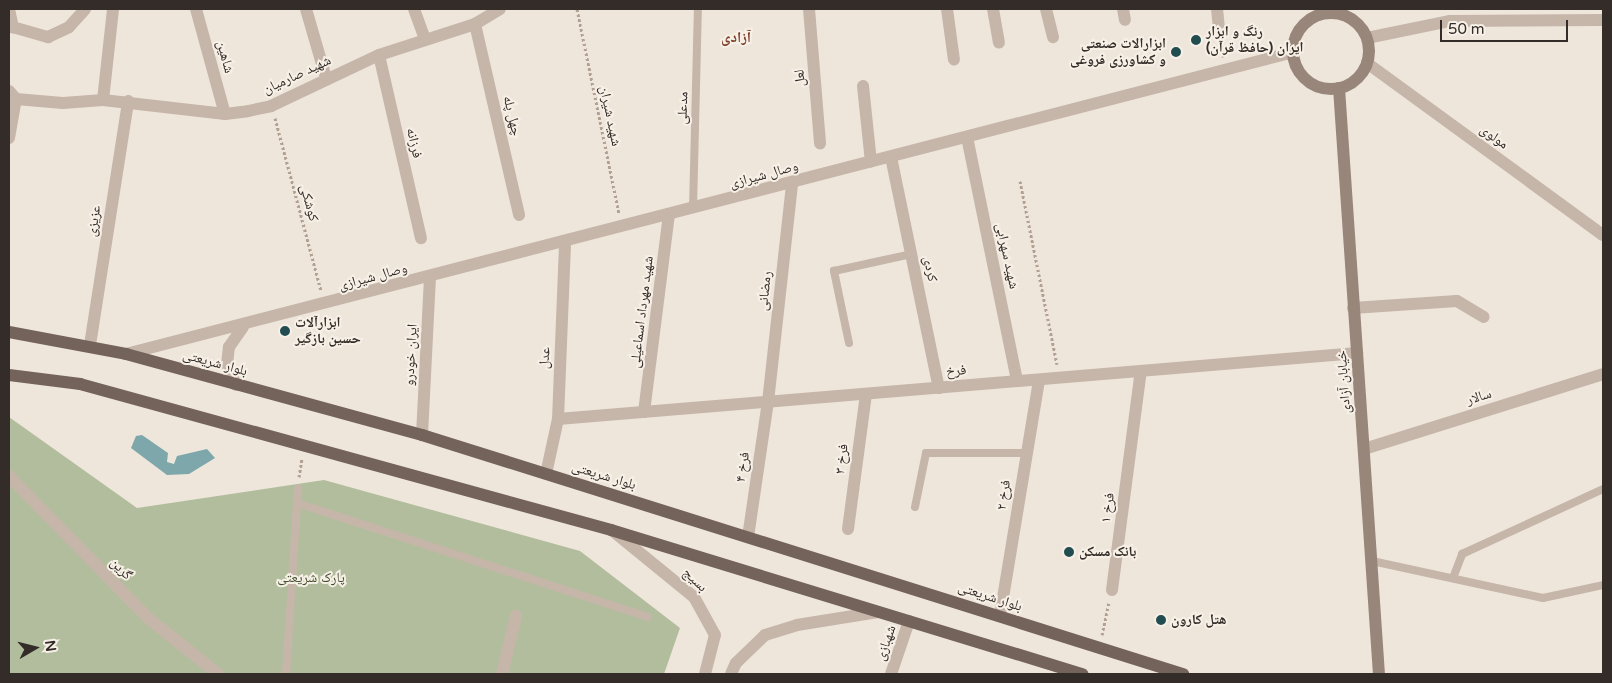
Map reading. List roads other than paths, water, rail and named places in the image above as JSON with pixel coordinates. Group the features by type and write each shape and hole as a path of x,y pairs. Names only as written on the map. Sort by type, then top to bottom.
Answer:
{"main road":[{"path":"1332,11 1354,20 1367,38 1367,63 1351,83 1339,88 1326,88 1303,76 1294,52 1300,28 1320,14 1332,11"},
{"name":"خیابان آزادی","path":"1339,88 1372,561 1378,674"},
{"name":"بلوار شریعتی","path":"9,332 90,345 422,435 1183,674"},
{"path":"9,375 80,384 611,530 1083,674"}],"street":[{"path":"9,9 11,27 48,37 69,27 85,9"},
{"path":"103,100 113,9"},
{"name":"شاهين","path":"196,9 225,114"},
{"path":"306,9 326,78"},
{"path":"414,9 425,39"},
{"name":"لعل","path":"809,9 820,144"},
{"path":"947,9 954,60"},
{"path":"992,9 999,42"},
{"path":"1046,9 1053,37"},
{"path":"1217,9 1219,27"},
{"name":"شهید صارمیان","path":"12,95 63,103 103,100 128,101 225,114 271,106 326,78 379,55 475,24 501,10"},
{"path":"1367,38 1450,21 1603,20"},
{"name":"چهل پله","path":"475,24 519,215"},
{"name":"وصال شیرازی","path":"126,354 325,306 1294,52"},
{"name":"فرزانه","path":"379,55 421,238"},
{"name":"مولوی","path":"1367,63 1603,235"},
{"path":"863,86 872,162"},
{"path":"9,138 12,95"},
{"name":"عزیزی","path":"90,345 128,101"},
{"name":"شهید سهرابی","path":"967,137 1017,381"},
{"name":"کردی","path":"891,157 939,388"},
{"name":"رمضانی","path":"768,402 792,183"},
{"name":"شهید مهرداد اسماعیلی","path":"644,412 669,215"},
{"name":"عدل","path":"546,474 558,419 565,242"},
{"name":"ایران خودرو","path":"422,435 430,278"},
{"path":"1354,308 1457,301 1484,317"},
{"path":"236,385 226,365 229,347 243,327"},
{"name":"فرخ","path":"558,419 1357,353"},
{"name":"فرخ ۱","path":"1112,590 1142,371"},
{"name":"سالار","path":"1364,449 1603,374"},
{"name":"فرخ ۲","path":"1000,616 1039,380"},
{"name":"فرخ ۳","path":"848,529 866,394"},
{"name":"فرخ ۴","path":"748,537 768,402"},
{"name":"گرین","path":"9,476 148,618 218,674"},
{"name":"بسیج","path":"611,530 694,597 715,635 705,674"},
{"path":"731,674 736,663 765,636 797,625 878,612"},
{"path":"502,674 516,616"},
{"name":"شهبازی","path":"891,674 909,621"}],"lane":[{"name":"مدعلی","path":"693,209 698,9"},
{"path":"849,343 834,270 911,254"},
{"path":"915,507 926,453 1026,453"},
{"path":"286,674 298,488"},
{"path":"1453,578 1462,554 1603,490"},
{"path":"297,503 648,617"},
{"path":"1372,561 1543,598 1603,585"}],"water":[{"path":"142,435 168,453 167,462 174,464 177,456 207,449 215,458 189,474 167,475 131,448 136,436"}],"place":[{"name":"رنگ و ابزار ایران (حافظ قرآن)","path":"1196,40"},
{"name":"ابزارالات صنعتی و کشاورزی فروغی","path":"1176,52"},
{"name":"ابزارآلات حسین بازگیر","path":"285,331"},
{"name":"بانک مسکن","path":"1069,552"},
{"name":"هتل کارون","path":"1161,620"}],"district":[{"name":"آزادی","path":"736,38"}],"park label":[{"name":"پارک شریعتی","path":"311,578"}]}
